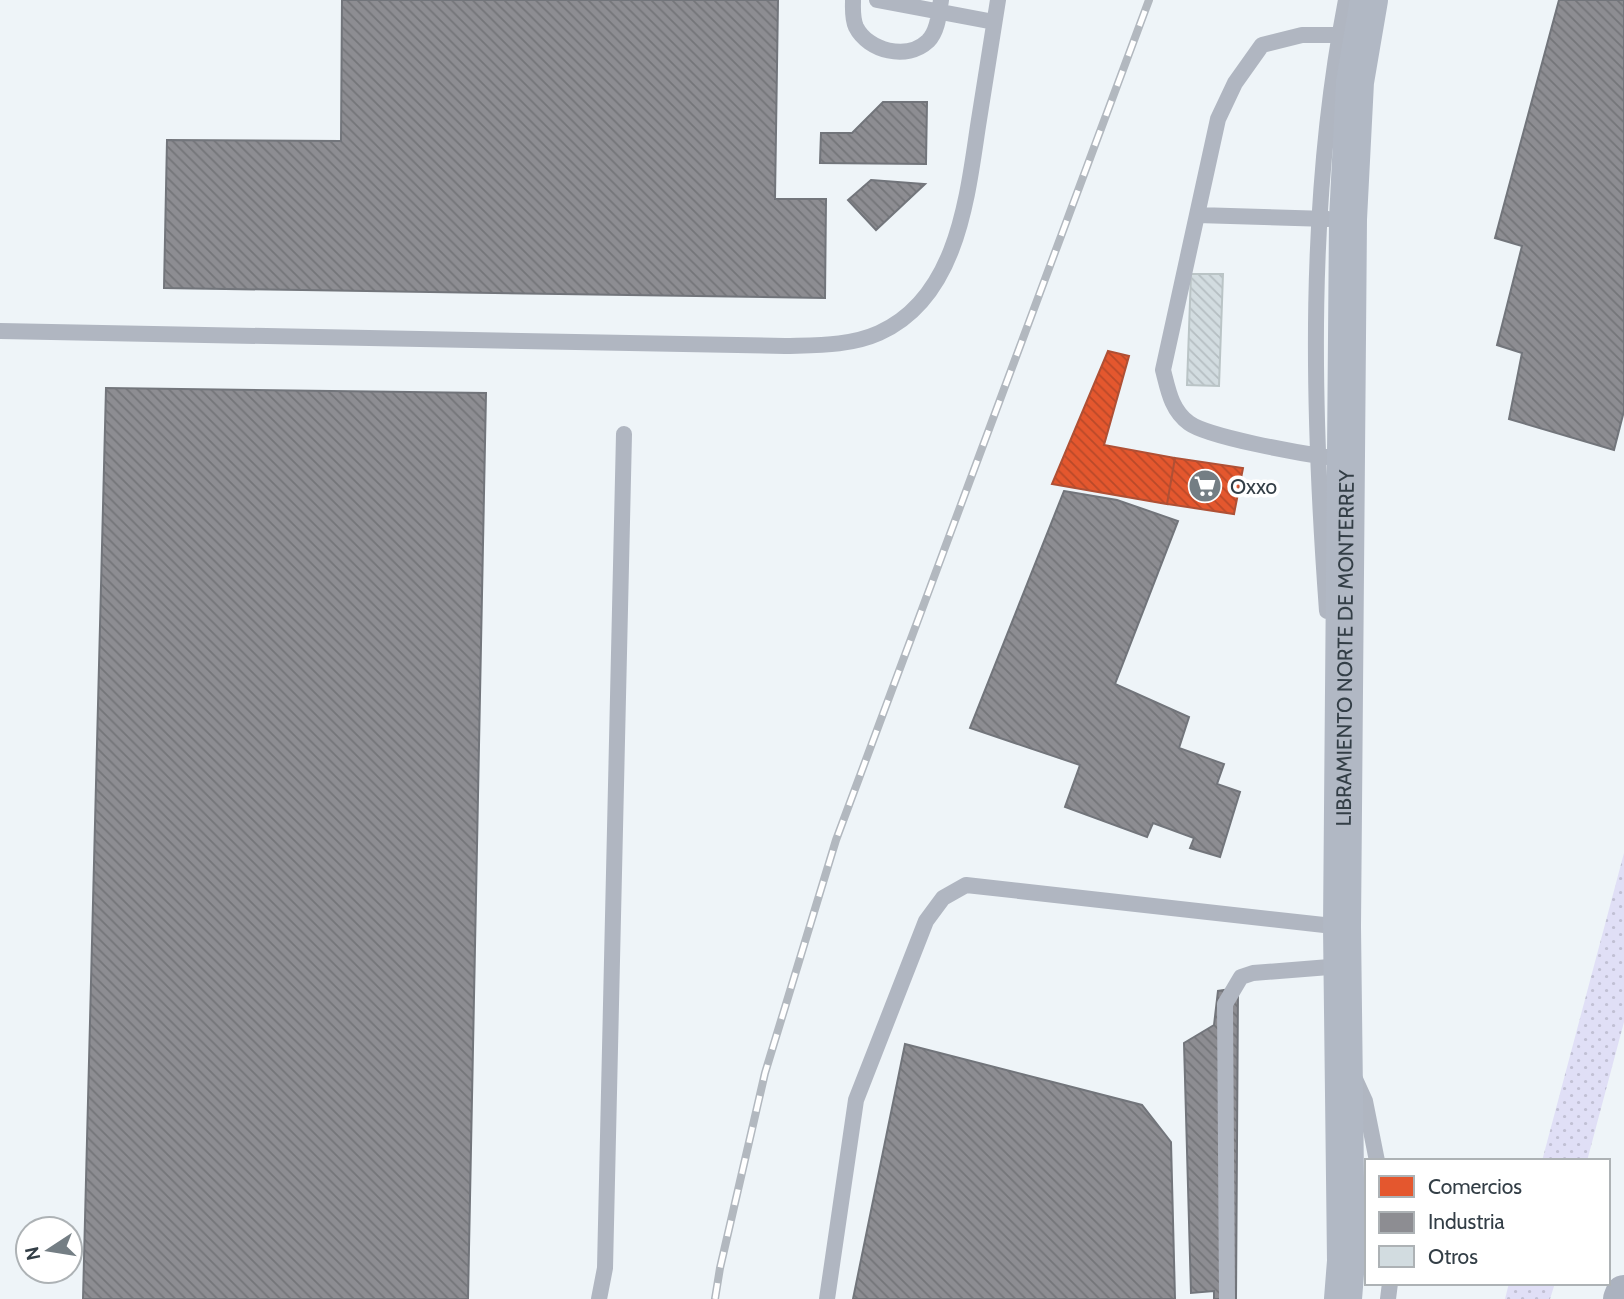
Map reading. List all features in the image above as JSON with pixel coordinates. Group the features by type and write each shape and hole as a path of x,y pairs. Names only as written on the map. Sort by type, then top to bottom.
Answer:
{"highway":[{"path":"1622,1299 1624,1294"}],"main road":[{"name":"LIBRAMIENTO NORTE DE MONTERREY","path":"1343,1299 1346,1261 1343,771 1331,458 1334,219 1355,82 1351,36 1369,0"}],"lane":[{"path":"853,0 855,24 862,36 876,47 891,51 916,48 928,41 936,29 940,6"},
{"path":"877,0 940,6 994,22"},
{"path":"0,331 785,346 839,343 880,333 906,317 925,298 957,236 967,198 998,0"},
{"path":"1343,771 1328,629 1331,458 1218,435 1189,423 1170,400 1163,370 1218,119 1236,83 1262,45 1302,35 1351,36 1346,0"},
{"path":"1197,215 1334,219"},
{"path":"599,1299 605,1268 624,434"},
{"path":"827,1299 856,1100 926,920 943,898 966,885 1342,927"},
{"path":"1227,1299 1225,1004 1241,977 1253,973 1343,966"},
{"path":"1344,1058 1365,1101 1377,1159"}],"shaded area":[{"path":"1624,853 1624,1022 1588,1159 1543,1159"},
{"path":"1508,1285 1554,1285 1550,1299 1505,1299"}],"building: Comercios":[{"path":"1108,351 1129,356 1104,445 1175,458 1167,504 1052,484"},
{"name":"Oxxo","path":"1175,458 1243,468 1234,514 1167,504"}],"building: Industria":[{"path":"342,0 778,0 775,199 826,199 825,298 164,288 167,140 341,141"},
{"path":"1559,0 1624,0 1624,411 1614,450 1509,419 1522,353 1497,345 1522,246 1495,238"},
{"path":"883,102 927,102 926,164 820,163 821,133 852,133"},
{"path":"871,180 925,184 876,230 848,200"},
{"path":"106,388 486,393 468,1299 83,1299"},
{"path":"1064,491 1117,500 1178,521 1115,684 1189,717 1179,748 1224,764 1217,784 1240,792 1220,857 1190,848 1194,838 1153,823 1147,837 1065,807 1080,765 970,728"},
{"path":"1238,988 1236,1299 1214,1299 1214,1291 1191,1293 1184,1043 1214,1025 1218,991"},
{"path":"905,1044 1142,1105 1171,1142 1175,1299 853,1299"}],"building: Otros":[{"path":"1191,274 1223,274 1219,386 1187,385"}],"railway":[{"path":"715,1299 765,1073 836,840 1149,0"}],"place":[{"name":"Oxxo","path":"1205,486"}]}
